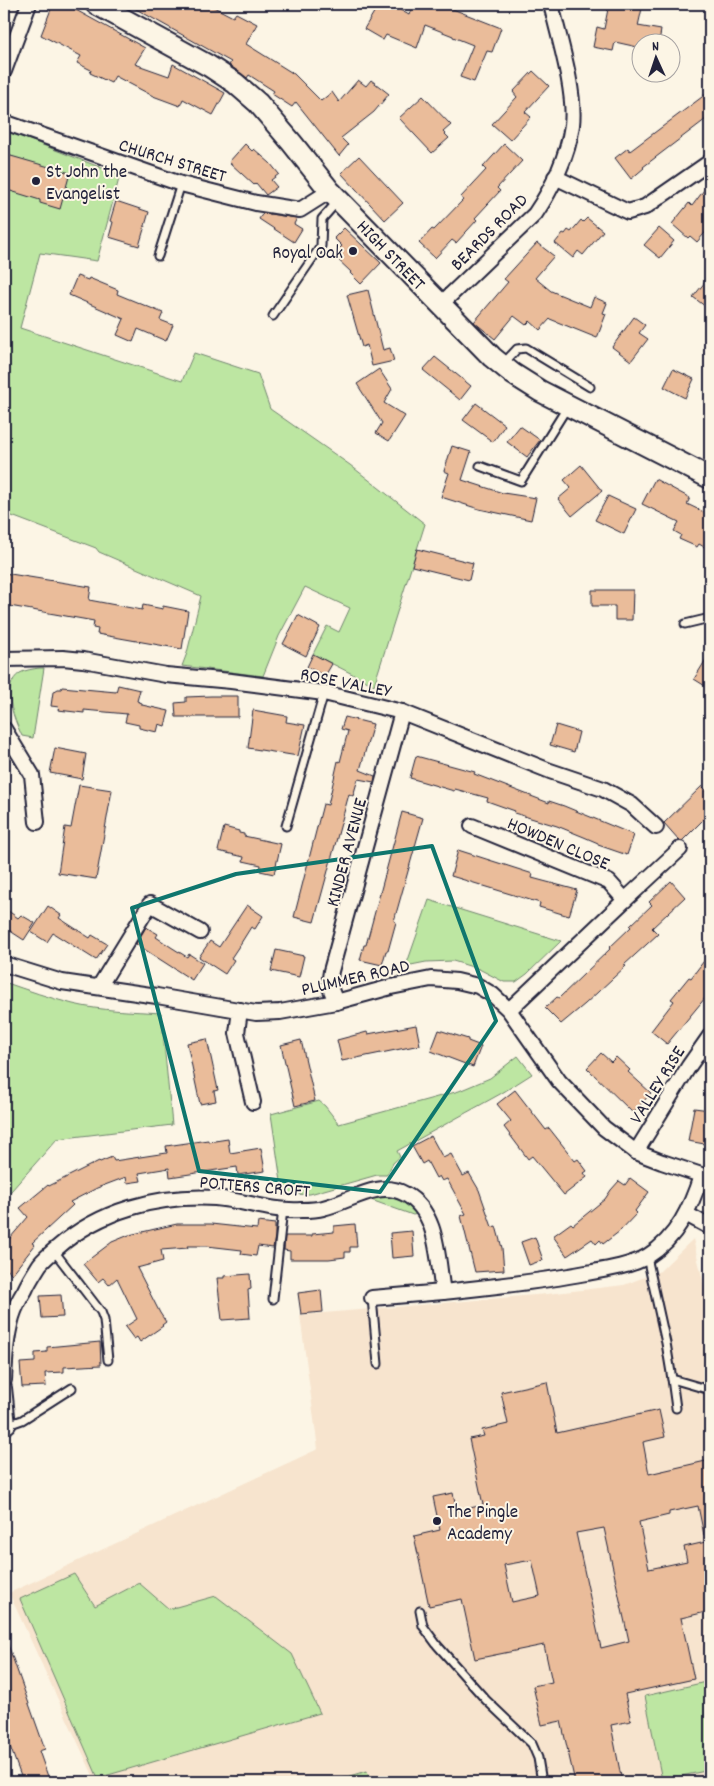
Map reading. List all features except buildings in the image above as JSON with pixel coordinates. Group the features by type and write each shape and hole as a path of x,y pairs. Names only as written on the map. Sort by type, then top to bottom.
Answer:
{"main road":[{"name":"HIGH STREET","path":"96,4 209,66 235,83 258,103 334,195 440,305 502,365 540,391 710,478"}],"street":[{"path":"4,71 29,4"},
{"name":"BEARDS ROAD","path":"440,305 535,214 547,196 566,148 572,125 572,106 567,70 551,4"},
{"name":"CHURCH STREET","path":"4,122 181,184 256,203 300,210 334,195"},
{"path":"555,177 628,212 645,207 710,162"},
{"name":"ROSE VALLEY","path":"4,659 63,658 166,675 324,693 402,712 550,771 602,788 632,806 656,827"},
{"name":"KINDER AVENUE","path":"336,1002 329,985 331,971 402,712"},
{"path":"4,729 32,775 37,822"},
{"name":"HOWDEN CLOSE","path":"472,826 609,882 625,900"},
{"path":"372,1298 544,1281 614,1268 647,1257 667,1241 681,1224 706,1177 636,1152 604,1128 559,1081 509,1010 680,849"},
{"path":"98,987 150,904 200,932"},
{"name":"PLUMMER ROAD","path":"4,964 62,982 256,1013 280,1012 336,1002 391,987 431,979 457,981 478,986 493,995 509,1010"},
{"path":"240,1010 237,1033 252,1102"},
{"name":"VALLEY RISE","path":"636,1152 689,1066 710,1036"},
{"name":"POTTERS CROFT","path":"4,1380 6,1339 12,1316 41,1262 70,1237 92,1224 116,1213 149,1203 184,1198 216,1198 299,1211 322,1208 376,1189 393,1188 406,1194 427,1215 433,1233 443,1292"},
{"path":"686,1214 710,1227"},
{"path":"4,1388 8,1425"}],"lane":[{"path":"158,256 181,184"},
{"path":"273,316 321,246 322,219 334,195"},
{"path":"502,365 517,349 526,348 590,387"},
{"path":"480,466 520,481 568,406"},
{"path":"685,624 710,618"},
{"path":"286,826 324,693"},
{"path":"274,1298 283,1209"},
{"path":"54,1251 101,1312 108,1360"},
{"path":"647,1257 666,1343 676,1408"},
{"path":"372,1298 378,1364"},
{"path":"672,1379 710,1390"},
{"path":"8,1425 22,1420 72,1388"},
{"path":"420,1611 423,1626 437,1645 486,1700 532,1744 538,1758 542,1782"}],"highlighted area":[{"path":"432,846 496,1021 380,1192 199,1171 132,908 236,874"}],"shaded area":[{"name":"The Pingle Academy","path":"693,1239 710,1310 710,1782 96,1782 9,1593 318,1449 300,1315 547,1294 624,1285 660,1271"}],"green space":[{"path":"4,130 120,175 97,261 40,253 20,328 182,381 194,353 258,374 270,409 350,465 425,524 374,685 313,654 327,626 339,632 350,608 305,587 279,636 263,676 182,666 201,596 99,552 96,548 4,513"},
{"path":"44,668 33,738 22,736 10,703 10,694 14,679 20,673"},
{"path":"429,900 561,941 516,982 504,982 479,969 453,961 426,962 406,966"},
{"path":"4,982 73,1004 95,1008 161,1013 172,1125 57,1139 4,1199"},
{"path":"518,1056 532,1074 502,1093 397,1151 400,1157 393,1163 387,1175 377,1175 310,1194 283,1195 271,1114 319,1101 339,1124 459,1091 490,1078"},
{"path":"372,1194 397,1195 421,1213 413,1215 371,1200"},
{"path":"74,1574 95,1606 139,1583 169,1609 216,1596 292,1654 320,1713 98,1778 20,1599"},
{"path":"710,1681 710,1770 662,1780 645,1696"},
{"path":"367,1771 371,1782 331,1782"}],"place":[{"name":"St John the Evangelist","path":"36,181"},
{"name":"Royal Oak","path":"353,251"},
{"name":"The Pingle Academy","path":"437,1521"}]}
